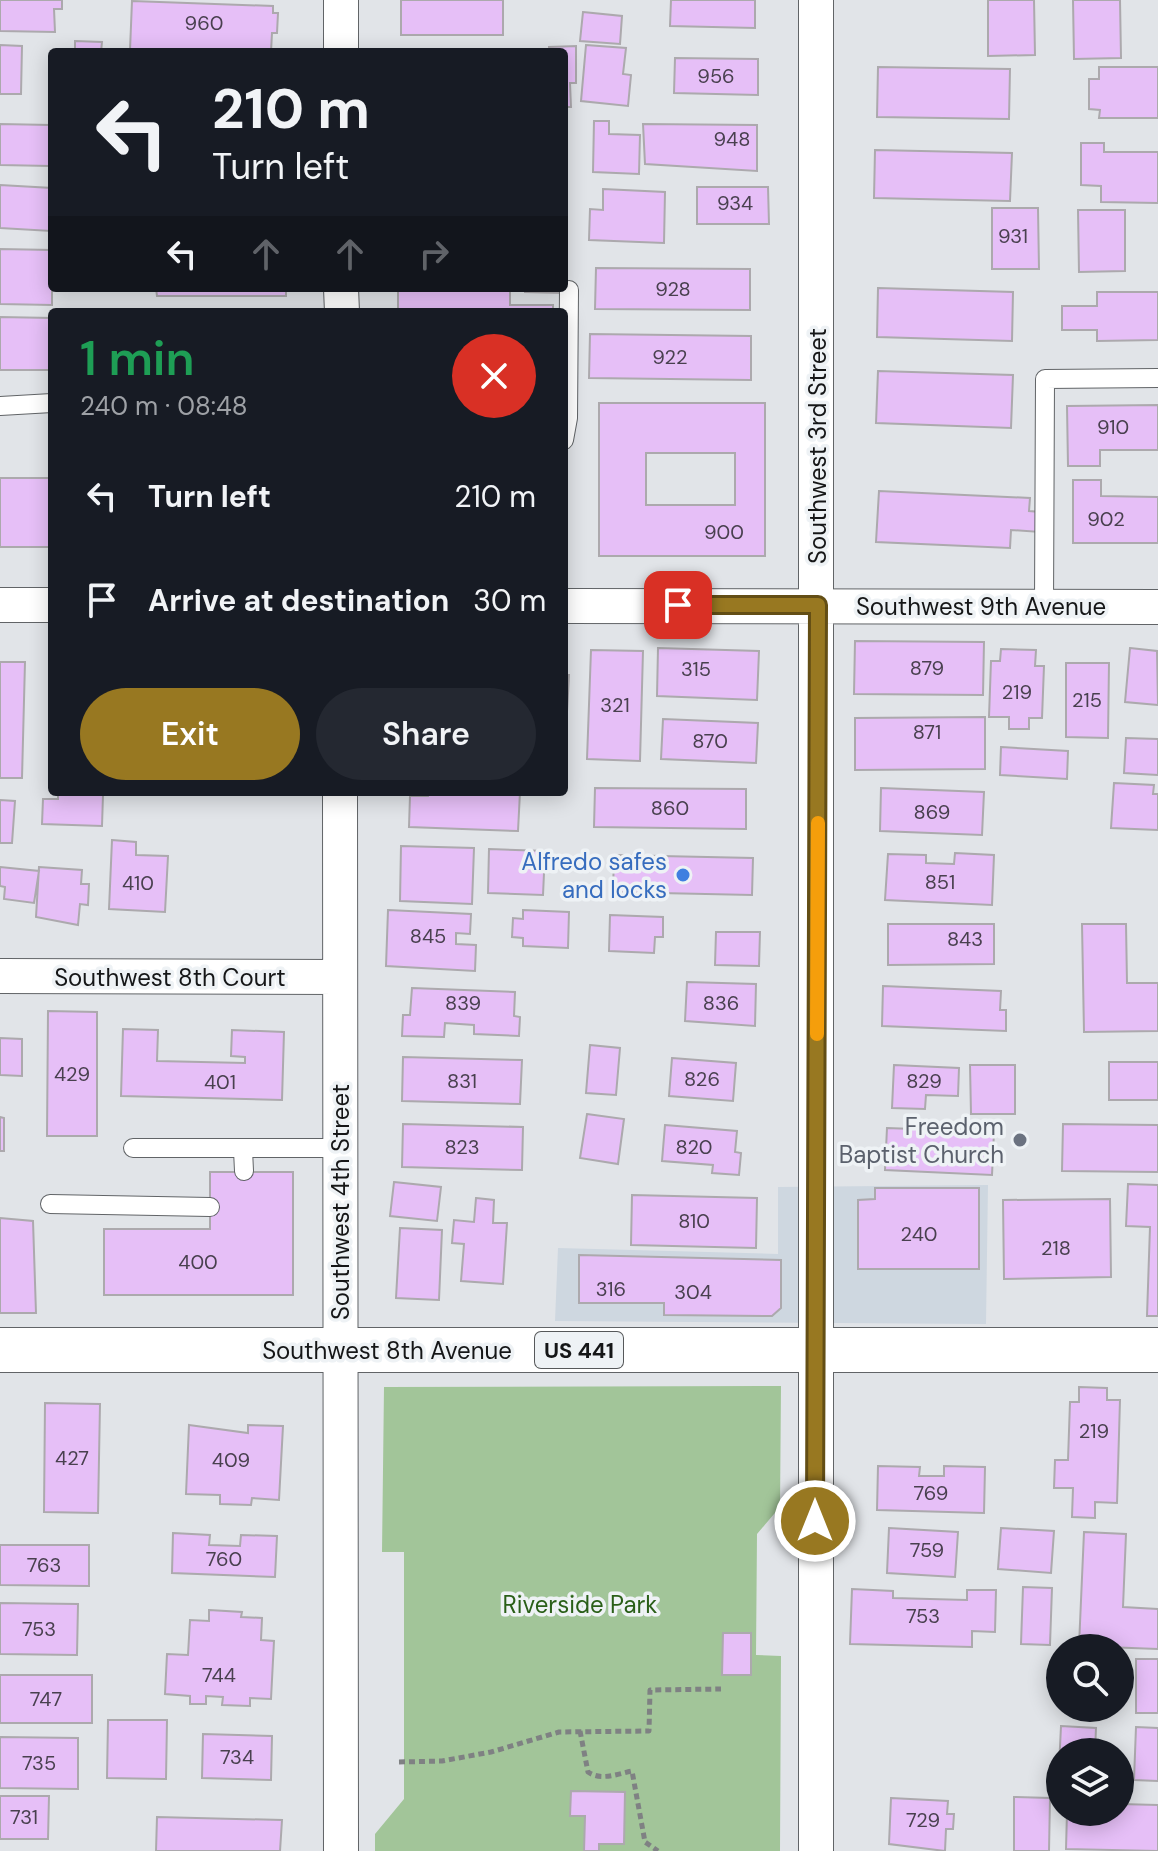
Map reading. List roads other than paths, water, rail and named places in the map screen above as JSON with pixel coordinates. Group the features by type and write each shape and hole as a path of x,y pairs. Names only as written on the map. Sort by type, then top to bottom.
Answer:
{"main road":[{"name":"Southwest 8th Avenue","path":"0,1350 1158,1350"}],"street":[{"path":"341,0 341,48"},
{"name":"Southwest 3rd Street","path":"816,0 816,1851"},
{"path":"0,605 48,605"},
{"name":"Southwest 9th Avenue","path":"568,606 1158,607"},
{"name":"Southwest 4th Street","path":"340,796 341,1851"},
{"name":"Southwest 8th Court","path":"0,976 340,977"}],"lane":[{"path":"568,418 569,290"},
{"path":"1044,606 1045,379 1158,378"},
{"path":"0,406 48,403"},
{"path":"133,1148 340,1148"},
{"path":"243,1150 244,1171"},
{"path":"50,1204 210,1207"}],"place":[{"name":"Alfredo safes and locks","path":"683,875"},
{"name":"Freedom Baptist Church","path":"1020,1140"}],"park label":[{"name":"Riverside Park","path":"580,1604"}]}
